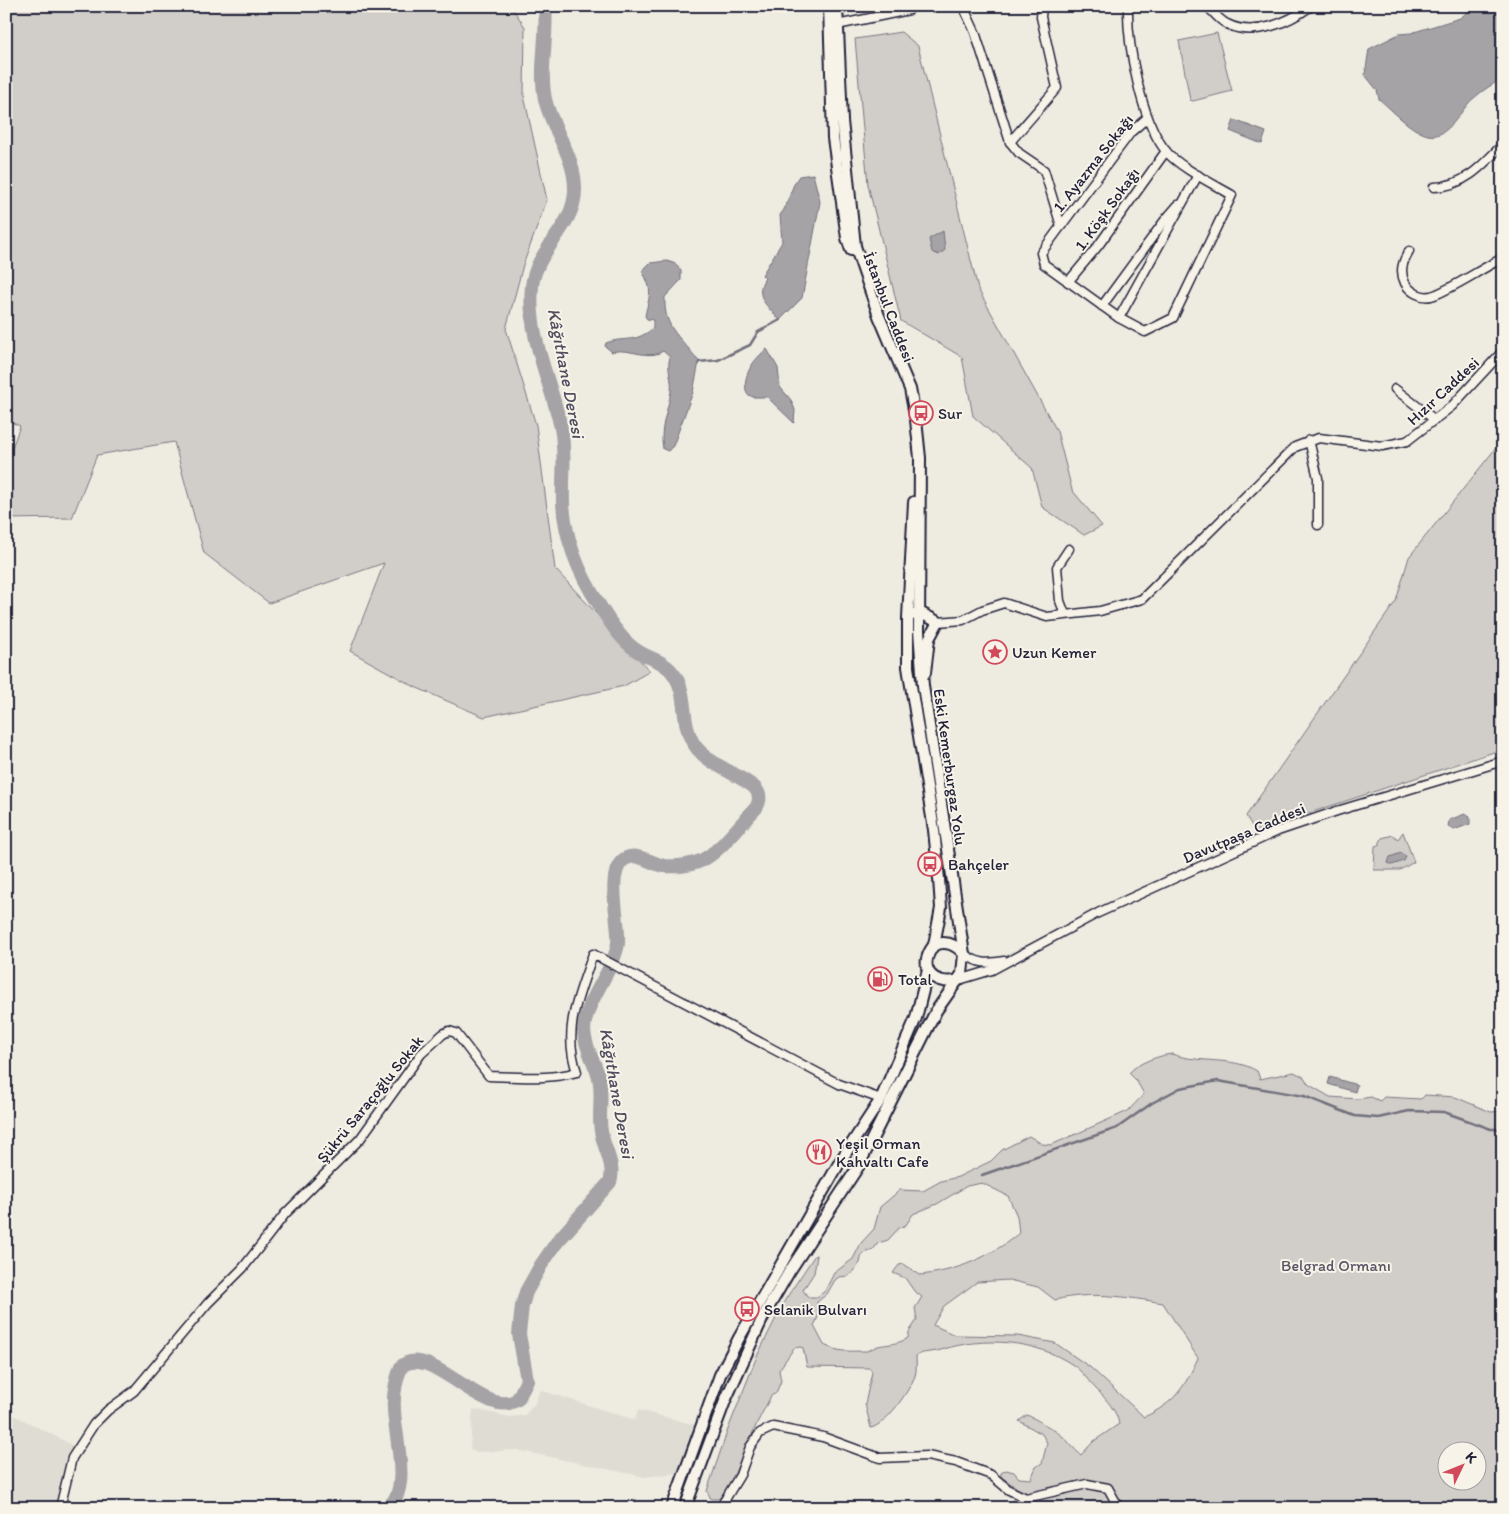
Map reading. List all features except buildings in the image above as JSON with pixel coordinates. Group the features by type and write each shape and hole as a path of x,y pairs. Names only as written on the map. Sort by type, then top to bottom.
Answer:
{"main road":[{"name":"İstanbul Caddesi","path":"829,6 833,26 833,138 850,236 866,296 904,389 914,442 913,544 908,618"},
{"name":"İstanbul Caddesi","path":"833,26 837,6"},
{"name":"İstanbul Caddesi","path":"850,236 876,308 910,389 916,420 920,458 919,612"},
{"path":"919,612 938,622 919,625 913,623 908,618 919,612"},
{"name":"Eski Kemerburgaz Yolu","path":"919,612 922,686 964,954"},
{"name":"Eski Kemerburgaz Yolu","path":"908,618 908,667 934,830 941,908 934,945"},
{"path":"922,686 929,656 929,639 938,622"},
{"path":"672,1508 720,1375 739,1338 841,1160 881,1100 916,1018 928,970 926,960 934,945 947,943 959,948 964,954 964,968 959,980 936,1011 858,1167 764,1315 725,1401 685,1508"},
{"path":"928,970 933,976 944,982 959,980"}],"street":[{"path":"833,26 890,16 909,10 912,6"},
{"path":"964,6 975,32 1010,142 1020,153 1044,170 1061,226"},
{"path":"1010,142 1057,88 1040,16 1042,6"},
{"path":"1068,282 1119,318 1145,332 1173,318 1232,195 1198,175 1166,151 1147,118 1128,26 1128,6"},
{"path":"1206,6 1226,24 1256,30 1284,22 1311,6"},
{"name":"1. Ayazma Sokağı","path":"1068,282 1044,264 1041,253 1131,132 1147,118"},
{"path":"1434,186 1444,187 1470,176 1503,144"},
{"name":"1. Köşk Sokağı","path":"1068,282 1098,246 1166,151"},
{"path":"1119,318 1198,175"},
{"path":"1102,306 1164,220 1184,198"},
{"path":"1410,251 1403,261 1402,270 1405,284 1414,293 1424,297 1442,291 1486,265 1503,258"},
{"name":"Hızır Caddesi","path":"1309,440 1319,438 1382,446 1407,441 1452,406 1503,351"},
{"path":"1394,389 1435,420"},
{"path":"938,622 963,620 982,610 1004,603 1047,617 1100,611 1142,599 1283,458 1296,447 1309,440 1318,478 1318,525"},
{"path":"1065,614 1060,601 1057,567 1069,549"},
{"name":"Davutpaşa Caddesi","path":"959,980 992,970 1098,913 1278,831 1337,811 1503,761"},
{"name":"Şükrü Saraçoğlu Sokak","path":"60,1508 72,1458 94,1424 108,1410 134,1391 208,1303 243,1268 285,1214 360,1138 421,1054 443,1034 450,1031 456,1032 489,1076 531,1078 563,1076 577,1072 571,1048 571,1019 593,954 839,1084 881,1100"},
{"path":"964,954 977,963 988,964 1009,960"},
{"path":"720,1508 740,1475 750,1447 760,1433 773,1427 793,1429 823,1437 880,1458 927,1456 956,1462 991,1475 1009,1490 1026,1498 1087,1484 1108,1488 1119,1508"}],"shaded area":[{"path":"1475,6 1503,6 1503,78 1474,98 1442,133 1428,135 1422,133 1408,125 1379,99 1377,90 1365,75 1369,49 1399,34 1411,33 1460,18"},
{"path":"1234,120 1266,132 1262,144 1230,131"},
{"path":"813,174 820,202 802,298 780,320 767,306 761,296 762,284 765,278 762,275 782,242 780,215 786,206 793,186 799,176"},
{"path":"943,231 945,250 939,255 932,252 929,239"},
{"path":"667,261 676,264 681,271 681,280 665,297 667,318 675,333 699,362 693,392 673,446 668,451 663,449 662,434 671,391 670,357 663,351 651,355 625,351 612,352 605,346 606,343 613,341 641,336 653,328 653,320 647,319 645,316 649,289 642,271 650,263"},
{"path":"767,349 778,368 780,387 791,400 795,410 794,423 767,397 753,397 747,394 747,374 753,363"},
{"path":"1465,814 1470,817 1470,824 1454,830 1448,827 1449,820"},
{"path":"1401,853 1406,856 1404,861 1392,865 1388,863 1390,857"},
{"path":"1330,1077 1357,1085 1355,1092 1328,1084"},
{"path":"540,1390 635,1420 638,1410 699,1426 684,1472 645,1477 517,1450 477,1452 470,1449 473,1409 510,1417 525,1415 534,1405"},
{"path":"6,1411 78,1448 53,1508 6,1508"}],"green space":[{"path":"6,6 511,6 525,27 524,96 547,200 523,265 506,329 536,425 555,569 650,671 624,686 484,717 415,687 350,651 384,563 269,603 204,553 174,442 97,455 72,518 6,519 6,464 20,426 6,420"},
{"path":"901,32 918,46 978,289 1057,431 1072,490 1102,526 1084,535 1042,507 1032,468 973,416 962,357 901,321 868,185 855,39"},
{"path":"1217,33 1232,91 1193,101 1190,100 1179,41"},
{"path":"1503,439 1503,749 1255,831 1246,816 1396,601 1409,557"},
{"path":"1403,832 1414,862 1400,870 1374,870 1375,846 1379,845 1382,838 1393,835 1398,839"},
{"name":"Belgrad Ormanı","path":"1172,1054 1193,1059 1237,1063 1257,1071 1260,1079 1294,1072 1304,1077 1308,1084 1330,1097 1358,1099 1371,1097 1380,1101 1384,1097 1421,1099 1425,1095 1455,1097 1491,1112 1503,1111 1503,1508 1013,1508 1012,1504 1016,1487 1001,1477 1001,1473 1006,1470 1014,1472 1019,1478 1031,1479 1036,1467 1042,1463 1047,1443 1042,1434 1019,1421 1027,1415 1035,1419 1061,1435 1081,1455 1094,1441 1119,1424 1114,1410 1107,1401 1073,1365 1043,1350 1009,1343 991,1342 957,1346 916,1356 916,1374 908,1390 890,1414 871,1428 865,1404 872,1372 870,1368 807,1367 803,1348 794,1348 779,1370 781,1381 776,1393 771,1396 757,1423 728,1489 718,1499 711,1499 707,1491 727,1432 757,1356 785,1300 815,1255 817,1256 814,1273 803,1290 808,1297 817,1297 825,1291 834,1273 853,1259 861,1243 874,1229 880,1207 900,1190 923,1191 941,1181 958,1177 991,1161 1002,1150 1029,1136 1042,1144 1051,1145 1128,1111 1144,1094 1136,1080 1129,1073 1143,1063","holes":["982,1183 1008,1196 1017,1216 1019,1233 1008,1242 985,1256 946,1271 919,1275 904,1264 899,1265 893,1273 905,1278 914,1291 922,1297 915,1308 917,1320 909,1332 908,1338 897,1343 877,1346 867,1351 840,1350 824,1345 814,1326 818,1317 817,1302 827,1294 835,1280 839,1277 849,1276 860,1263 862,1254 873,1250 878,1243 888,1240 899,1228 906,1225 913,1214 937,1204 967,1186","1009,1280 1038,1287 1055,1300 1095,1295 1163,1303 1198,1358 1177,1394 1164,1406 1144,1417 1091,1368 1055,1343 1018,1336 955,1335 933,1325 944,1306 977,1282"]}],"waterway":[{"name":"Kâğıthane Deresi","path":"386,1508 394,1500 399,1490 400,1462 394,1404 395,1388 401,1367 413,1362 427,1364 490,1400 505,1403 518,1399 527,1380 519,1334 522,1306 526,1292 557,1242 610,1182 610,1163 600,1124 600,1084 586,1043 584,1031 589,1009 616,953 618,934 614,888 617,868 622,861 632,856 664,866 682,866 698,862 713,853 729,838 756,808 759,799 759,794 754,787 714,763 697,748 691,739 687,727 682,695 675,676 662,663 631,646 616,630 586,582 570,544 564,517 564,456 561,428 536,341 531,305 535,273 540,261 568,216 573,204 575,191 572,166 548,111 543,88 545,6"},
{"path":"699,362 718,360 750,345 758,332 780,320"},
{"path":"982,1175 1117,1128 1152,1103 1180,1088 1218,1081 1304,1096 1355,1116 1378,1118 1409,1111 1444,1112 1491,1129 1503,1129"},
{"name":"Kâğıthane Deresi","path":"352,1508 371,1508"}],"place":[{"name":"Sur","path":"921,413"},
{"name":"Uzun Kemer","path":"995,652"},
{"name":"Bahçeler","path":"930,864"},
{"name":"Total","path":"880,979"},
{"name":"Yeşil Orman Kahvaltı Cafe","path":"819,1152"},
{"name":"Selanik Bulvarı","path":"747,1309"}]}
